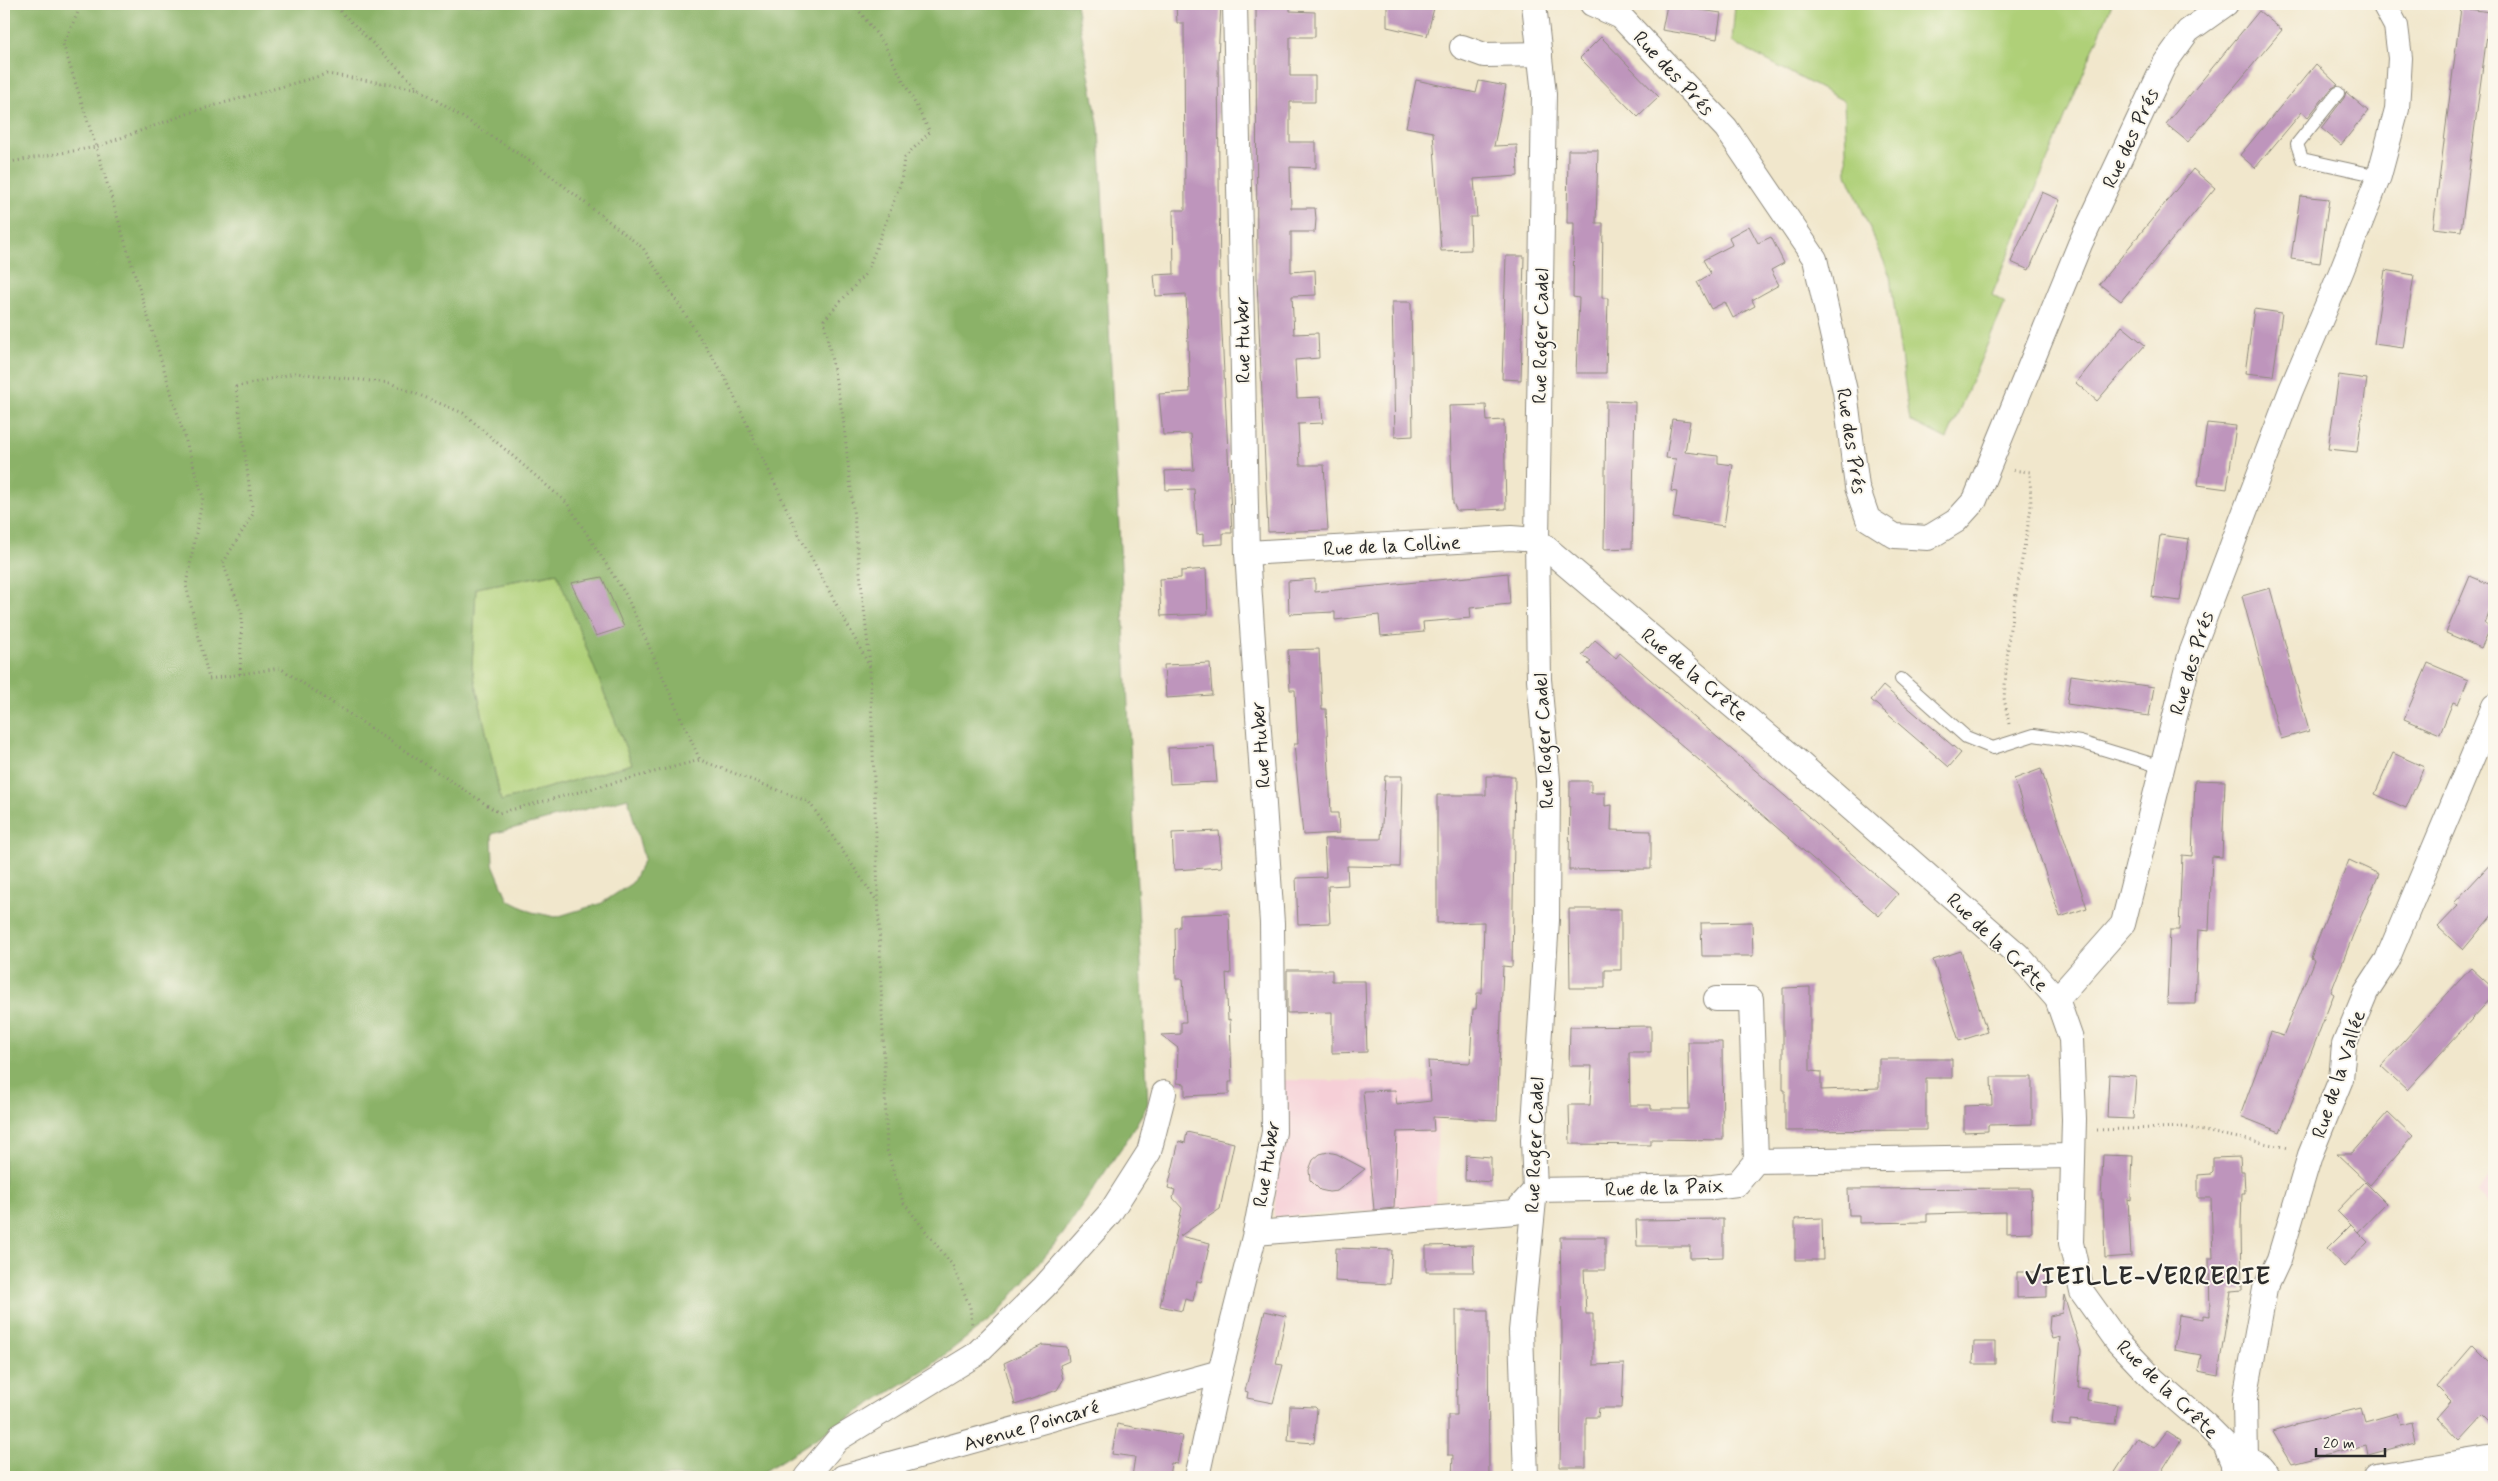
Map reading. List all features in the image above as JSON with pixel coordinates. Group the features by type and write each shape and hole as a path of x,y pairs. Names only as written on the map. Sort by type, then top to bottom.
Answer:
{"street":[{"name":"Rue Huber","path":"1197,1477 1220,1372 1255,1233 1274,1132 1272,923 1247,553 1235,4"},
{"name":"Rue Roger Cadel","path":"1526,1477 1520,1331 1535,1190 1533,1140 1547,920 1548,780 1539,679 1537,540 1544,94 1534,4"},
{"name":"Rue des Prés","path":"1592,4 1621,17 1726,128 1815,259 1845,391 1857,487 1868,519 1895,536 1928,538 1956,521 1975,500 2080,244 2165,63 2188,31 2226,4"},
{"name":"Rue des Prés","path":"2057,999 2123,924 2190,656 2291,390 2379,176 2397,109 2400,58 2396,26 2384,4"},
{"path":"1462,47 1484,55 1540,54"},
{"name":"Rue de la Colline","path":"1247,553 1511,538 1537,540"},
{"name":"Rue de la Crête","path":"1537,540 1781,746 2018,955 2057,999 2071,1039 2074,1132 2071,1243 2082,1292 2129,1354 2153,1379 2225,1444 2236,1468"},
{"name":"Rue de la Vallée","path":"2236,1468 2245,1399 2264,1289 2279,1259 2310,1155 2341,1079 2344,1045 2366,992 2387,960 2494,706"},
{"path":"1716,999 1751,1000 1756,1161 2072,1156"},
{"path":"806,1477 838,1439 975,1355 1044,1287 1110,1213 1149,1152 1164,1093"},
{"name":"Rue de la Paix","path":"1535,1190 1713,1187 1737,1184 1756,1161"},
{"path":"1255,1233 1515,1212 1535,1190"},
{"name":"Avenue Poincaré","path":"843,1477 1220,1372"},
{"path":"2387,1476 2494,1458"},
{"path":"2236,1468 2261,1466 2267,1477"}],"lane":[{"path":"2338,93 2297,144 2302,159 2379,176"},
{"path":"1902,679 1966,736 1993,748 2034,734 2080,742 2162,767"}],"path":[{"path":"82,4 62,44 96,147 203,497 186,585 209,679 280,668 499,813 700,760 808,802 878,901"},
{"path":"332,4 419,89 542,169 643,248 725,377 798,533 870,668"},
{"path":"854,4 884,44 930,132 904,158 901,182 867,272 824,320 843,417 870,668 888,1150 903,1202 954,1266 970,1307 975,1355"},
{"path":"4,163 96,147 195,112 327,74 419,89"},
{"path":"240,674 242,614 223,563 252,514 236,387 295,374 390,382 464,413 567,503 626,595 700,760"},
{"path":"1989,467 2030,472 2031,508 2010,624 2004,698 2012,742"},
{"path":"2074,1132 2184,1127 2310,1155"}],"shaded area":[{"path":"1283,1080 1439,1082 1435,1207 1274,1217"},
{"path":"2494,1173 2494,1210 2476,1192"}],"green space":[{"path":"4,4 1076,4 1099,128 1148,1104 1128,1138 1063,1234 998,1313 932,1365 757,1476 4,1477","holes":["557,573 632,764 501,801 472,667 476,588","628,798 644,859 632,883 602,903 556,917 532,912 508,900 493,864 492,834"]},
{"path":"1735,4 2112,4 1992,295 2005,303 1947,439 1910,421 1890,276 1847,174 1844,101 1732,42"},
{"path":"558,573 632,764 501,801 472,667 476,588"}],"building":[{"path":"1176,4 1221,4 1218,57 1220,293 1232,533 1223,533 1223,544 1203,545 1203,534 1197,535 1194,489 1166,490 1165,471 1194,470 1191,434 1163,435 1159,394 1190,392 1186,294 1156,296 1154,275 1174,274 1173,210 1185,210 1184,23 1177,23"},
{"path":"1256,4 1290,4 1290,11 1315,12 1315,37 1290,37 1290,76 1315,76 1315,102 1290,102 1290,142 1316,142 1316,168 1290,167 1291,208 1315,208 1316,219 1315,232 1291,232 1291,272 1315,270 1316,295 1292,296 1294,334 1318,333 1319,358 1295,360 1297,398 1321,397 1323,423 1298,424 1300,465 1324,465 1328,530 1268,532 1257,281"},
{"path":"1387,4 1435,4 1427,36 1387,27"},
{"path":"1667,5 1721,13 1717,39 1662,30"},
{"path":"2461,8 2490,12 2461,231 2433,228"},
{"path":"2259,11 2282,30 2188,142 2166,124"},
{"path":"1601,37 1659,97 1638,117 1580,58"},
{"path":"2316,64 2338,85 2332,88 2308,117 2302,112 2255,168 2240,155"},
{"path":"1416,80 1476,93 1479,81 1506,86 1494,146 1517,145 1518,176 1474,179 1477,217 1470,217 1471,250 1441,251 1433,132 1406,127"},
{"path":"2346,92 2368,111 2341,145 2321,128 2344,98"},
{"path":"1568,150 1598,150 1596,223 1603,223 1602,298 1608,298 1606,373 1576,373 1579,298 1573,297 1574,223 1567,223"},
{"path":"2193,169 2215,188 2121,301 2099,284"},
{"path":"2042,192 2060,200 2029,270 2011,262"},
{"path":"2300,196 2329,199 2320,263 2291,259"},
{"path":"1749,226 1758,243 1771,237 1784,263 1771,270 1779,285 1752,300 1755,306 1733,318 1725,302 1711,309 1697,282 1711,274 1703,260 1732,245 1729,237"},
{"path":"1506,256 1524,256 1521,380 1502,379"},
{"path":"2385,270 2414,275 2403,348 2374,344"},
{"path":"1392,302 1411,302 1413,436 1395,437"},
{"path":"2254,309 2282,313 2273,376 2245,373"},
{"path":"2122,326 2145,345 2097,401 2076,383"},
{"path":"2339,375 2367,379 2357,452 2328,449"},
{"path":"1606,401 1635,402 1632,548 1604,549"},
{"path":"1486,405 1487,421 1504,420 1506,509 1457,511 1453,503 1449,406"},
{"path":"1672,419 1690,421 1685,452 1718,456 1718,463 1733,465 1724,526 1673,518 1677,492 1671,491 1676,459 1666,458"},
{"path":"2207,423 2236,426 2227,489 2198,485"},
{"path":"2160,535 2189,539 2180,601 2152,597"},
{"path":"1206,569 1208,614 1161,616 1159,579 1181,578 1181,571"},
{"path":"1508,573 1510,604 1470,608 1471,618 1423,622 1424,632 1381,636 1379,615 1335,620 1335,612 1289,614 1288,581 1315,579 1315,592"},
{"path":"2470,576 2494,586 2494,600 2485,624 2491,627 2481,648 2446,633"},
{"path":"602,577 624,627 596,636 571,583"},
{"path":"2270,588 2309,731 2281,739 2242,596"},
{"path":"1595,640 1616,658 1620,653 1898,894 1879,916 1588,664 1591,662 1582,655"},
{"path":"1319,649 1322,709 1326,709 1331,813 1338,813 1339,833 1303,835 1294,744 1298,744 1295,690 1290,690 1288,650"},
{"path":"1210,663 1212,695 1166,698 1164,665"},
{"path":"2428,663 2468,680 2458,704 2453,702 2440,734 2404,719"},
{"path":"2071,675 2154,687 2149,716 2067,704"},
{"path":"1883,686 1961,753 1949,767 1871,700"},
{"path":"1214,746 1217,782 1170,784 1168,748"},
{"path":"2393,753 2424,767 2406,808 2375,794"},
{"path":"2041,769 2087,908 2060,917 2014,779"},
{"path":"1385,776 1402,776 1400,867 1347,866 1348,885 1328,886 1330,923 1298,924 1296,878 1326,877 1324,839 1381,839"},
{"path":"1486,776 1515,776 1512,967 1503,966 1497,1120 1433,1117 1434,1131 1397,1132 1394,1208 1374,1210 1363,1091 1395,1090 1397,1105 1431,1101 1428,1061 1470,1063 1473,1009 1476,1009 1477,993 1482,993 1484,922 1437,923 1437,795 1486,795"},
{"path":"2195,780 2225,781 2222,857 2212,856 2209,931 2198,930 2195,1004 2167,1004 2170,930 2179,930 2182,855 2192,856"},
{"path":"1570,781 1591,781 1591,793 1605,793 1605,806 1612,805 1611,830 1651,831 1651,869 1569,870"},
{"path":"1219,831 1222,867 1174,870 1172,833"},
{"path":"2349,860 2379,874 2331,992 2334,994 2280,1132 2240,1116 2271,1032 2283,1036 2314,960 2311,958"},
{"path":"2494,860 2494,913 2463,950 2438,927 2458,906 2454,903"},
{"path":"1569,909 1621,909 1621,970 1605,970 1605,988 1570,988"},
{"path":"1229,913 1231,974 1226,973 1232,1082 1229,1082 1229,1094 1185,1096 1185,1084 1177,1083 1178,1048 1161,1035 1181,1034 1181,1022 1186,1022 1183,979 1176,979 1175,928 1180,927 1180,915"},
{"path":"1752,922 1753,956 1702,956 1701,923"},
{"path":"1961,951 1987,1032 1959,1041 1933,960"},
{"path":"2471,968 2494,989 2494,995 2407,1090 2381,1066"},
{"path":"1287,970 1332,970 1332,981 1365,981 1367,1052 1332,1053 1332,1012 1287,1013"},
{"path":"1810,987 1810,1071 1821,1072 1821,1090 1879,1088 1879,1059 1952,1059 1952,1078 1926,1078 1926,1130 1785,1131 1783,988"},
{"path":"1651,1026 1651,1052 1629,1052 1630,1105 1651,1105 1651,1109 1689,1109 1688,1042 1722,1042 1723,1140 1651,1139 1651,1145 1570,1144 1569,1105 1590,1105 1592,1066 1569,1066 1570,1027"},
{"path":"2109,1074 2136,1076 2133,1119 2107,1118"},
{"path":"1991,1077 2032,1077 2032,1124 1988,1125 1988,1131 1964,1132 1964,1106 1992,1105"},
{"path":"2388,1112 2413,1136 2370,1185 2337,1154 2351,1154"},
{"path":"1187,1132 1234,1143 1220,1209 1180,1236 1210,1243 1201,1282 1197,1281 1193,1301 1185,1299 1182,1311 1160,1306 1182,1208 1173,1198 1175,1190 1168,1188 1179,1141 1185,1143"},
{"path":"1328,1152 1337,1154 1365,1169 1337,1191 1320,1190 1310,1180 1309,1170 1313,1160 1320,1154"},
{"path":"1466,1155 1491,1157 1491,1182 1465,1180"},
{"path":"2103,1155 2133,1156 2131,1200 2128,1199 2131,1256 2105,1258 2103,1199 2101,1199"},
{"path":"2240,1157 2241,1171 2244,1171 2245,1193 2242,1193 2241,1225 2242,1290 2231,1291 2218,1375 2198,1371 2201,1355 2174,1350 2179,1315 2203,1319 2203,1315 2210,1316 2209,1258 2213,1258 2211,1198 2198,1198 2198,1175 2211,1174 2213,1172 2213,1158"},
{"path":"2365,1182 2386,1203 2358,1232 2337,1211"},
{"path":"2031,1188 2032,1232 2006,1233 2006,1212 1927,1214 1927,1222 1859,1223 1859,1215 1849,1215 1848,1189"},
{"path":"1822,1218 1823,1260 1795,1260 1795,1219"},
{"path":"1723,1219 1723,1257 1690,1258 1690,1246 1637,1246 1636,1220"},
{"path":"2351,1225 2368,1242 2344,1267 2327,1249"},
{"path":"1560,1237 1605,1237 1605,1270 1584,1270 1586,1314 1593,1314 1593,1365 1624,1364 1622,1408 1599,1408 1598,1417 1586,1417 1586,1467 1560,1467 1562,1335"},
{"path":"1473,1245 1474,1272 1426,1272 1426,1246"},
{"path":"1336,1248 1392,1250 1390,1284 1335,1281"},
{"path":"2017,1272 2047,1272 2047,1297 2017,1298"},
{"path":"2064,1295 2081,1351 2078,1388 2088,1389 2087,1401 2118,1405 2115,1424 2070,1420 2070,1426 2052,1424 2060,1337 2052,1339 2049,1329 2050,1316 2062,1313"},
{"path":"1456,1310 1488,1310 1489,1477 1452,1477 1453,1455 1448,1455 1448,1415 1457,1415"},
{"path":"1265,1311 1286,1316 1276,1364 1283,1365 1273,1403 1247,1398 1248,1392 1245,1391"},
{"path":"1974,1342 1995,1342 1995,1364 1973,1364"},
{"path":"1043,1345 1067,1347 1069,1361 1060,1365 1063,1380 1057,1390 1015,1405 1004,1363"},
{"path":"2473,1345 2494,1366 2494,1427 2483,1416 2460,1441 2437,1417 2451,1401 2437,1387"},
{"path":"1290,1406 1315,1407 1317,1409 1314,1443 1288,1441"},
{"path":"2361,1408 2365,1422 2397,1413 2400,1425 2412,1422 2416,1442 2368,1455 2366,1445 2292,1464 2273,1432 2295,1424"},
{"path":"1117,1424 1182,1436 1177,1464 1171,1463 1169,1477 1132,1477 1135,1457 1112,1454"},
{"path":"2167,1431 2181,1440 2158,1477 2112,1477 2137,1438 2154,1448"}],"district":[{"name":"VIEILLE-VERRERIE","path":"2148,1275"}]}
